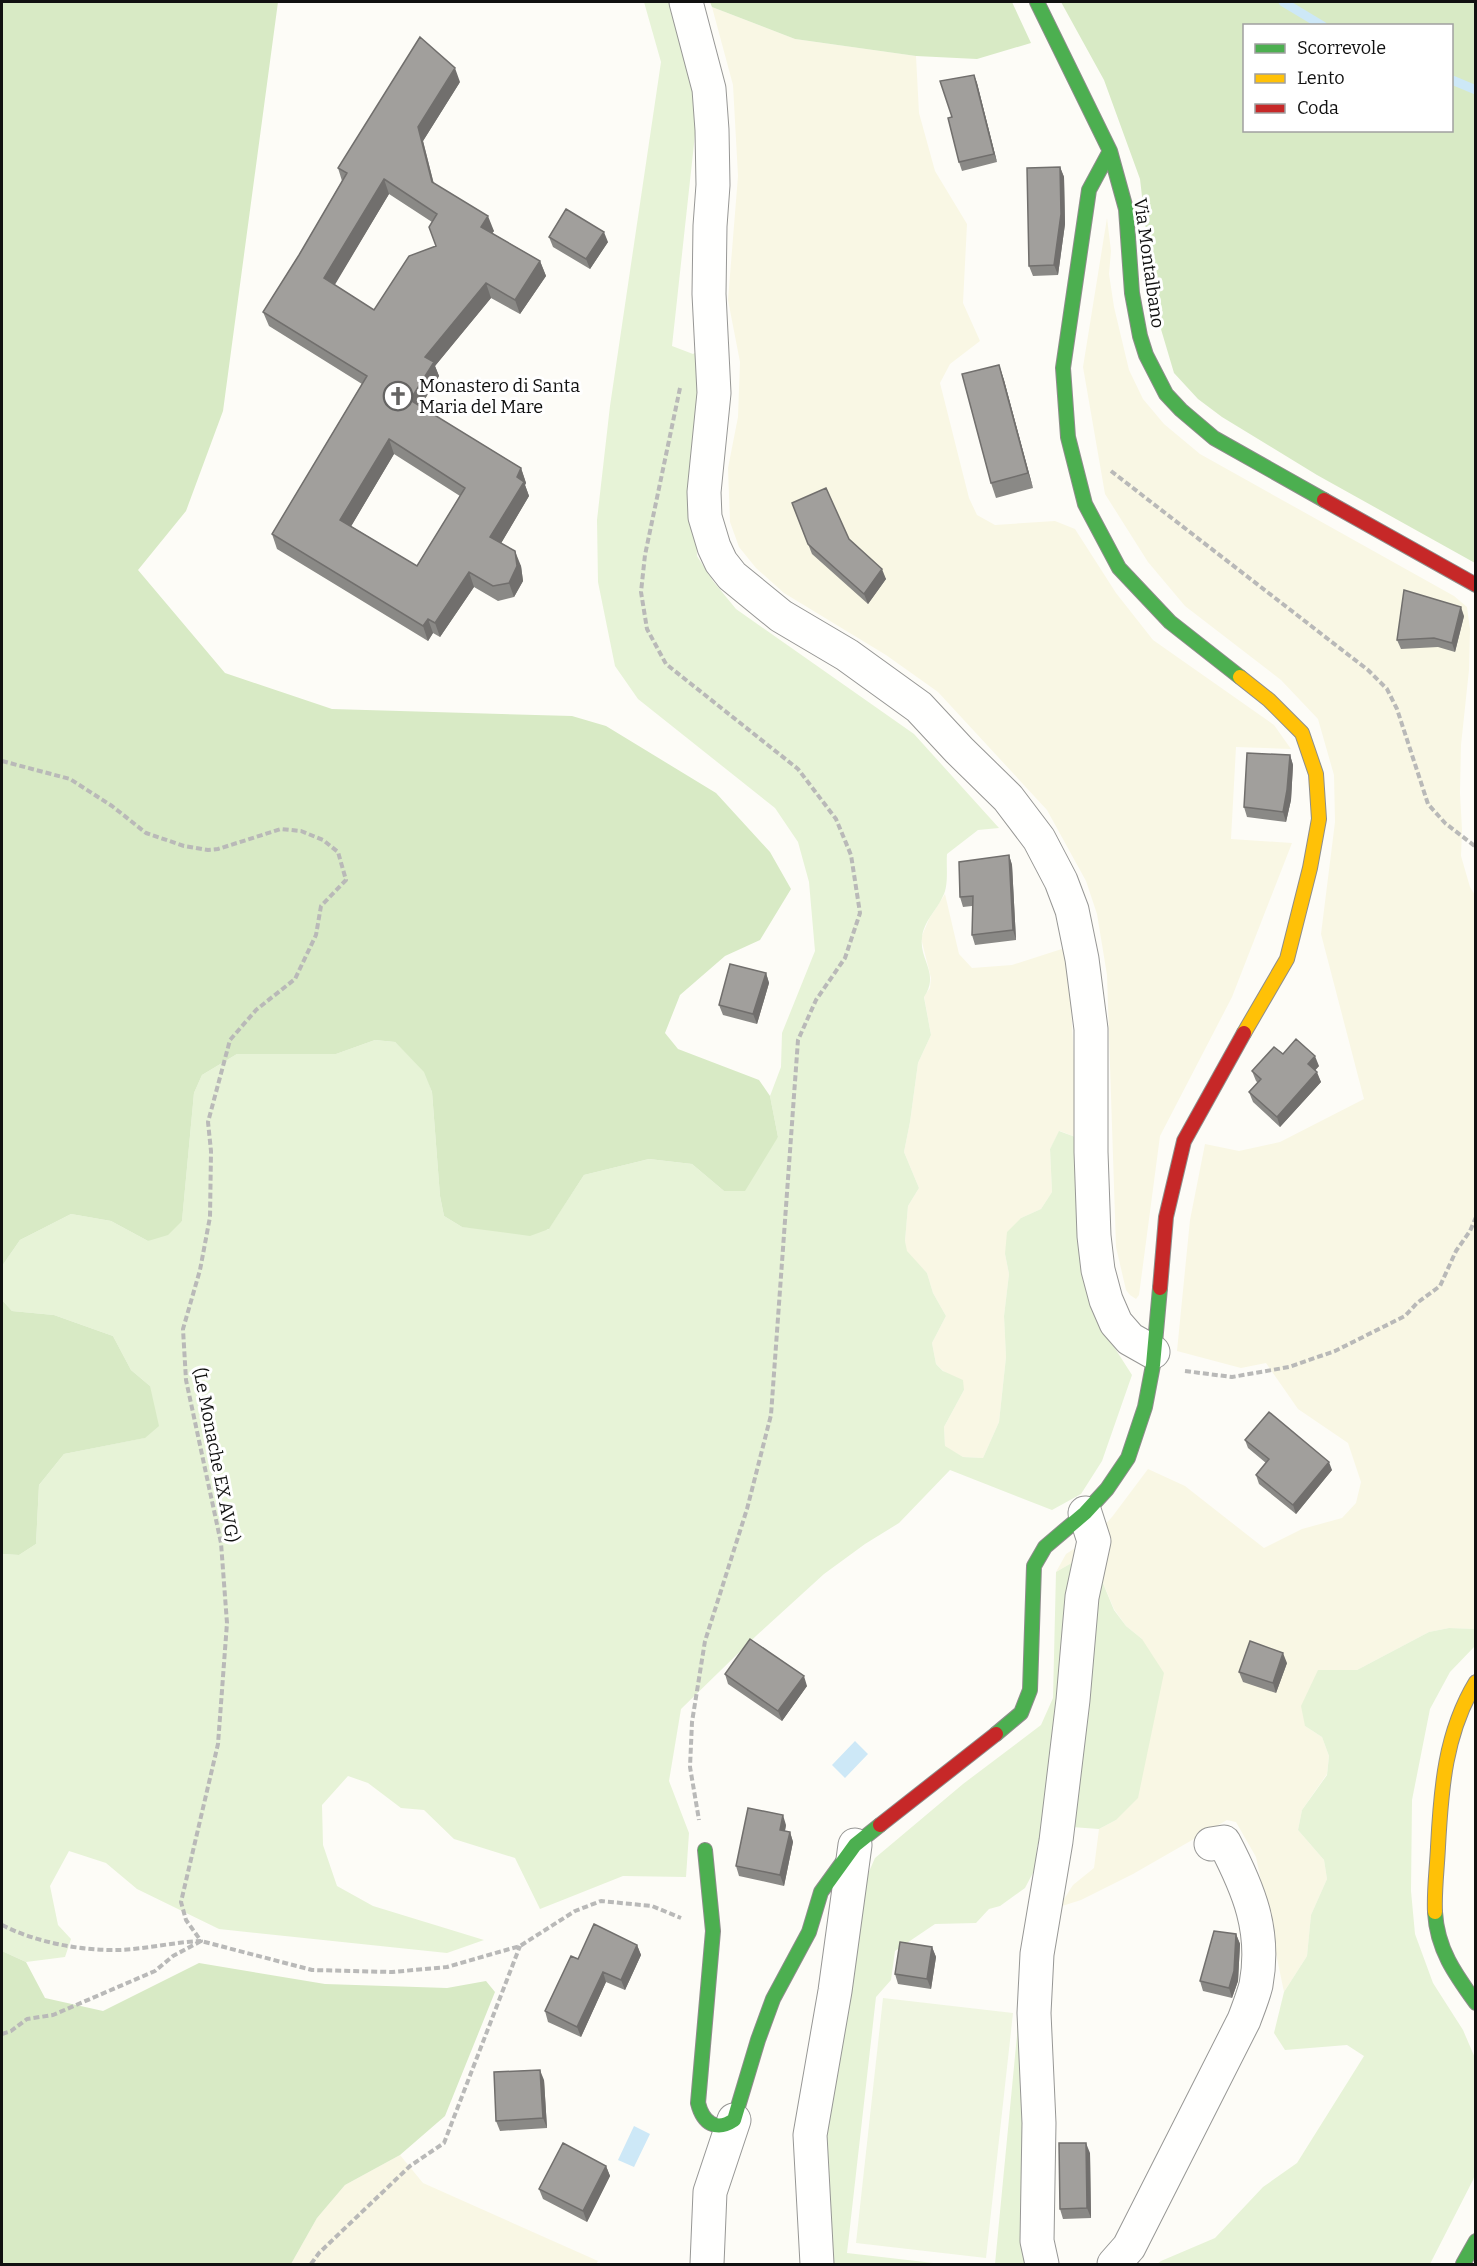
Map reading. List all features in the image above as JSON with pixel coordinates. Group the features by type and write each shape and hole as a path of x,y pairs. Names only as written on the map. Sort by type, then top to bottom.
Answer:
{"street":[{"path":"686,2 709,89 712,130 713,185 709,294 714,393 704,492 705,517 714,547 721,562 732,576 781,616 847,655 920,707 959,750 1008,798 1039,839 1061,881 1072,910 1082,959 1091,1029 1091,1152 1094,1236 1098,1270 1106,1300 1116,1323 1130,1339 1153,1358"},
{"name":"Via Montalbano","path":"1037,2 1110,151 1126,209 1132,293 1140,336 1155,376 1166,394 1214,438 1476,585"},
{"path":"707,2265 710,2192 773,1999 809,1932 821,1892 855,1845 953,1770 1021,1713 1030,1690 1034,1566 1045,1547 1084,1513 1107,1489 1128,1458 1145,1407 1153,1358 1166,1217 1184,1141 1287,959 1310,868 1319,819 1316,774 1302,733 1269,700 1170,622 1119,568 1085,504 1068,437 1063,368 1089,190 1110,151"},
{"path":"1042,2265 1037,2241 1039,2123 1034,2013 1037,1954 1058,1830 1082,1597 1094,1541 1084,1513"},
{"path":"1476,1682 1460,1711 1439,1800 1434,1905 1440,1942 1447,1960 1476,2003"},
{"path":"1114,2265 1129,2247 1244,2020 1255,1987 1259,1960 1259,1931 1240,1872 1224,1842 1211,1844"},
{"path":"817,2265 810,2134 835,1991 855,1845"},
{"path":"705,1850 712,1931 698,2103 704,2120 712,2127 722,2127 734,2120"},
{"path":"1463,2265 1476,2241"}],"path":[{"path":"681,383 645,555 641,592 647,629 666,664 798,770 836,819 851,855 860,913 845,958 816,1000 798,1040 771,1415 747,1509 705,1641 692,1722 690,1767 705,1850"},
{"path":"1105,466 1368,670 1387,689 1397,709 1428,804 1444,823 1476,847"},
{"name":"(Le Monache EX AVG)","path":"2,761 70,778 112,806 146,833 184,846 208,850 218,849 281,829 301,831 323,840 338,852 346,880 321,906 316,935 295,979 256,1010 231,1040 208,1122 211,1151 210,1217 200,1270 183,1329 186,1380 220,1542 226,1623 218,1744 181,1902 186,1920 201,1941"},
{"path":"1153,1358 1196,1374 1232,1377 1280,1369 1335,1351 1405,1316 1417,1303 1440,1286 1456,1251 1470,1231 1476,1217"},
{"path":"2,1925 43,1940 81,1947 118,1950 201,1941 312,1970 392,1972 447,1967 520,1946 575,1911 601,1901 652,1906 712,1931"},
{"path":"2,2034 11,2031 27,2019 53,2015 155,1971 173,1956 201,1941"},
{"path":"311,2265 319,2253 410,2166 444,2143 520,1946"}],"shaded area":[{"path":"712,7 795,39 916,56 919,113 935,171 967,224 963,303 980,341 950,364 940,383 969,498 977,515 995,525 1055,521 1075,529 1116,593 1153,640 1274,725 1291,749 1236,747 1231,839 1292,843 1232,997 1160,1136 1139,1295 1136,1299 1126,1290 1116,1247 1107,975 1097,914 1086,881 1047,810 938,692 886,655 784,593 756,568 739,547 730,522 728,468 738,417 740,362 728,300 738,176 733,85"},
{"path":"1107,218 1111,251 1109,274 1114,307 1129,370 1143,399 1164,424 1200,454 1454,596 1467,607 1470,629 1469,670 1461,745 1460,793 1461,856 1470,887 1476,897 1475,1629 1449,1628 1429,1632 1357,1670 1305,1726 1322,1737 1329,1756 1327,1774 1302,1810 1298,1830 1324,1860 1327,1879 1311,1915 1307,1956 1284,1992 1256,1857 1236,1822 1227,1820 1133,1874 1081,1900 1059,1907 1073,1885 1094,1868 1099,1829 1116,1820 1142,1639 1126,1626 1114,1609 1095,1564 1075,1561 1056,1572 1066,1554 1095,1535 1112,1517 1148,1469 1185,1486 1264,1548 1302,1529 1342,1518 1356,1503 1361,1482 1348,1443 1298,1409 1266,1363 1241,1368 1177,1351 1190,1220 1205,1144 1239,1151 1280,1142 1364,1099 1321,934 1335,822 1334,775 1318,719 1281,680 1185,606 1148,562 1105,494 1083,367"},
{"path":"945,894 959,954 972,968 1012,965 1068,947 1078,1138 1060,1131 1050,1149 1052,1192 1041,1209 1021,1218 1005,1254 1009,1274 1004,1316 1006,1357 999,1422 983,1458 963,1457 945,1447 944,1427 964,1390 936,1364 932,1343 946,1316 933,1293 927,1273 906,1251 905,1241 908,1206 919,1188 904,1152 918,1063 931,1035 924,996 930,988 931,978 921,938 929,919"},
{"path":"400,2155 423,2183 598,2261 596,2264 291,2264 317,2218 345,2185"}],"green space":[{"path":"2,2 278,2 223,411 186,511 138,570 225,673 332,709 572,716 606,726 716,793 770,852 791,889 760,940 725,956 680,995 665,1033 678,1049 759,1080 770,1096 778,1137 745,1191 724,1191 692,1164 649,1159 584,1175 549,1229 530,1236 462,1227 444,1216 440,1196 432,1092 424,1072 395,1042 375,1040 336,1054 237,1054 202,1075 194,1093 182,1221 168,1235 148,1241 111,1221 71,1214 20,1240 2,1266"},
{"path":"644,2 679,2 699,98 672,346 693,354 703,348 694,465 697,556 713,581 736,609 914,734 999,828 978,830 947,854 945,892 925,927 922,938 923,953 930,974 924,997 931,1035 918,1063 904,1152 919,1188 908,1206 905,1241 907,1251 927,1273 933,1293 946,1316 932,1343 936,1364 943,1371 963,1380 964,1390 944,1427 945,1446 963,1457 983,1458 999,1422 1006,1357 1004,1316 1009,1274 1005,1254 1007,1232 1021,1218 1041,1209 1052,1192 1050,1149 1059,1131 1078,1138 1109,1339 1132,1375 1102,1461 1081,1494 1052,1510 950,1470 899,1523 824,1574 681,1709 669,1781 689,1833 686,1877 623,1876 540,1909 515,1858 454,1839 424,1810 401,1808 368,1783 348,1776 322,1805 323,1845 337,1886 373,1906 484,1940 447,1953 219,1929 137,1889 106,1863 69,1851 50,1886 58,1925 71,1939 65,1957 26,1962 2,1951 2,1554 19,1555 36,1544 39,1485 64,1454 144,1438 150,1386 131,1370 113,1336 54,1315 12,1311 2,1300 2,1266 20,1240 71,1214 111,1221 148,1241 182,1221 194,1093 202,1075 237,1054 336,1054 375,1040 395,1042 425,1072 432,1092 440,1196 444,1216 462,1227 548,1230 584,1175 649,1159 692,1164 724,1191 778,1137 770,1096 781,1067 782,1033 815,951 809,882 798,842 775,808 638,699 615,666 598,582 597,520 610,406 661,62"},
{"path":"710,2 1012,2 1031,43 977,59 916,56 795,39 712,7"},
{"path":"1061,2 1475,2 1475,563 1317,475 1222,417 1198,399 1174,373 1155,309 1140,179 1104,80"},
{"path":"2,1300 12,1311 54,1315 113,1336 131,1370 150,1386 159,1426 145,1438 64,1454 39,1485 36,1544 19,1555 2,1554"},
{"path":"1075,1561 1095,1564 1114,1610 1126,1626 1142,1639 1164,1673 1138,1798 1116,1820 1099,1829 1058,1826 1048,1829 1037,1846 1036,1867 1025,1888 1000,1906 989,1909 976,1923 935,1924 895,1951 891,1980 876,1997 847,2253 942,2264 832,2264 824,2164 827,2107 864,1883 875,1858 963,1784 1041,1725 1053,1698 1056,1572"},
{"path":"1449,1628 1475,1629 1475,1646 1450,1672 1430,1709 1412,1800 1411,1891 1415,1934 1433,1983 1463,2030 1475,2058 1476,2171 1473,2180 1430,2264 1157,2264 1215,2238 1263,2187 1297,2163 1364,2056 1347,2045 1285,2050 1274,2033 1284,1992 1307,1956 1311,1915 1327,1879 1324,1860 1298,1830 1302,1810 1327,1775 1329,1756 1322,1737 1305,1726 1301,1706 1318,1670 1357,1670 1429,1632"},
{"path":"2,1951 26,1962 45,1998 103,2011 199,1963 325,1984 447,1988 486,1981 495,1992 445,2116 400,2155 345,2185 317,2218 291,2264 2,2264"},
{"path":"883,1998 1013,2013 986,2258 856,2243"},
{"path":"1018,2025 1026,2026 1028,2264 995,2264"}],"water":[{"path":"855,1741 868,1754 845,1778 832,1765"},
{"path":"634,2126 650,2134 634,2167 618,2160"}],"building":[{"name":"Monastero di Santa Maria del Mare","path":"420,37 455,68 418,127 432,182 488,216 481,227 540,261 515,300 486,283 425,357 434,362 410,400 521,468 517,477 524,482 490,537 515,551 517,566 509,583 493,586 469,572 435,623 428,619 423,626 272,534 367,376 263,312 347,173 338,168","holes":["384,179 437,214 429,227 436,246 409,256 374,310 324,278","389,439 465,488 417,566 340,520"]},
{"path":"974,75 994,154 959,162 948,118 952,117 940,81"},
{"path":"1060,167 1061,214 1054,265 1029,266 1027,168"},
{"path":"566,209 604,232 586,259 549,237"},
{"path":"999,365 1028,473 991,483 962,374"},
{"path":"826,488 849,539 882,569 864,594 808,544 792,503"},
{"path":"1404,590 1461,607 1452,643 1434,638 1397,640"},
{"path":"1247,753 1290,755 1283,812 1244,807"},
{"path":"1009,855 1013,930 972,935 973,896 960,897 959,862"},
{"path":"730,964 766,973 753,1014 719,1005"},
{"path":"1296,1039 1315,1056 1308,1064 1317,1072 1277,1117 1249,1092 1261,1079 1252,1071 1274,1047 1283,1054"},
{"path":"1269,1412 1329,1462 1293,1505 1256,1475 1269,1459 1245,1440"},
{"path":"750,1639 804,1676 778,1711 725,1674"},
{"path":"1250,1641 1283,1653 1273,1683 1239,1672"},
{"path":"748,1808 783,1815 780,1830 790,1832 780,1875 736,1866"},
{"path":"594,1924 637,1945 621,1980 603,1972 577,2027 545,2011 571,1956 578,1959"},
{"path":"1214,1931 1236,1934 1234,1971 1229,1988 1200,1981"},
{"path":"900,1942 932,1947 927,1979 895,1974"},
{"path":"540,2070 543,2118 496,2121 494,2072"},
{"path":"563,2143 606,2166 583,2211 539,2189"},
{"path":"1059,2143 1086,2143 1087,2208 1060,2209"}],"waterway":[{"path":"1283,2 1320,24"},
{"path":"1453,80 1476,90"}],"traffic: fast":[{"path":"1037,2 1110,151 1126,209 1132,293 1140,336 1146,355 1166,394 1214,438 1324,500"},
{"path":"1110,151 1089,190 1063,368 1068,437 1085,504 1119,568 1170,622 1240,677"},
{"path":"996,1734 1021,1713 1030,1690 1034,1566 1045,1547 1085,1513 1107,1489 1128,1458 1145,1407 1153,1365 1160,1288"},
{"path":"705,1850 713,1931 698,2103 703,2116 711,2124 721,2125 734,2120 773,1999 809,1932 821,1892 855,1845 880,1825"},
{"path":"1435,1912 1439,1938 1448,1961 1476,2003"},
{"path":"1463,2264 1476,2241"}],"traffic: slow":[{"path":"1240,677 1269,700 1302,733 1316,774 1319,819 1310,868 1287,959 1244,1033"},
{"path":"1435,1912 1441,1804 1446,1762 1457,1721 1476,1682"}],"traffic: jam":[{"path":"1324,500 1476,585"},
{"path":"1160,1288 1166,1217 1184,1141 1244,1033"},
{"path":"880,1825 996,1734"}],"place":[{"name":"Monastero di Santa Maria del Mare","path":"398,396"}]}
